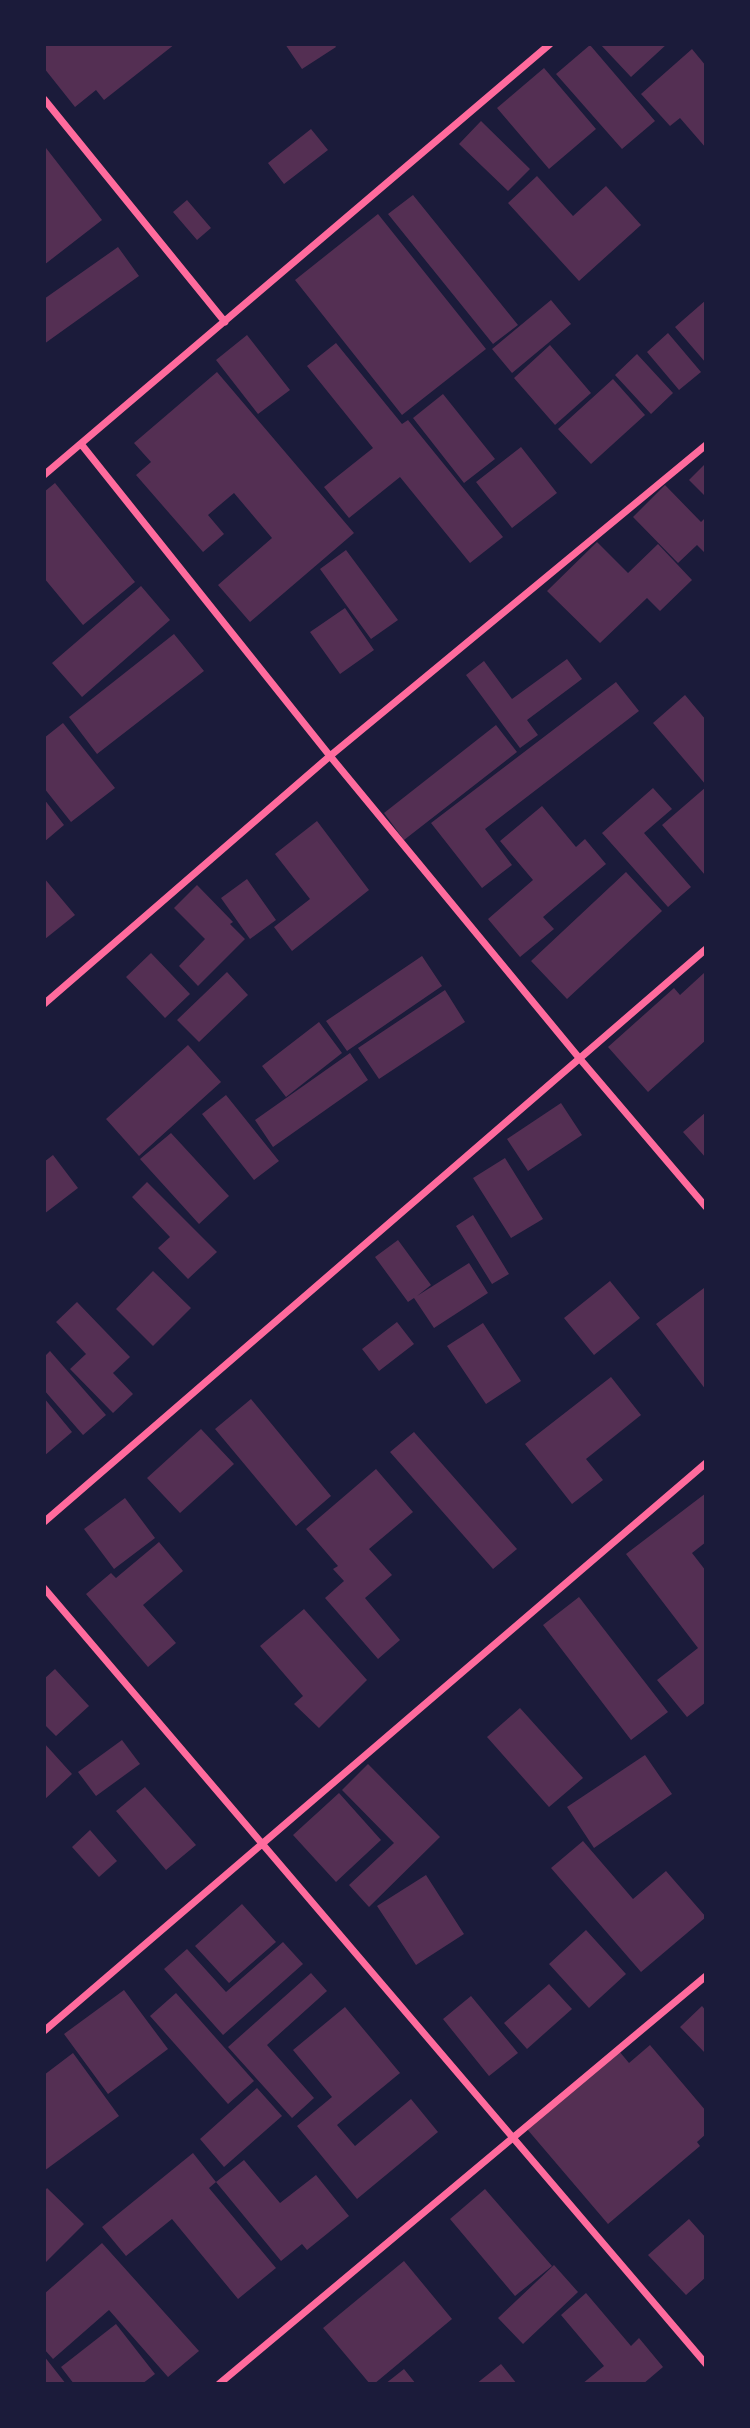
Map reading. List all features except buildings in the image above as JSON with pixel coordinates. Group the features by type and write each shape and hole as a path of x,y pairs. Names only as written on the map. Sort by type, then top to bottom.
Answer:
{"street":[{"path":"44,475 550,44"},
{"path":"44,99 225,321"},
{"path":"81,443 330,757 706,1207"},
{"path":"44,1004 330,757 706,445"},
{"path":"44,1522 706,949"},
{"path":"44,2031 706,1463"},
{"path":"44,1588 706,2364"},
{"path":"219,2384 706,1976"}]}
